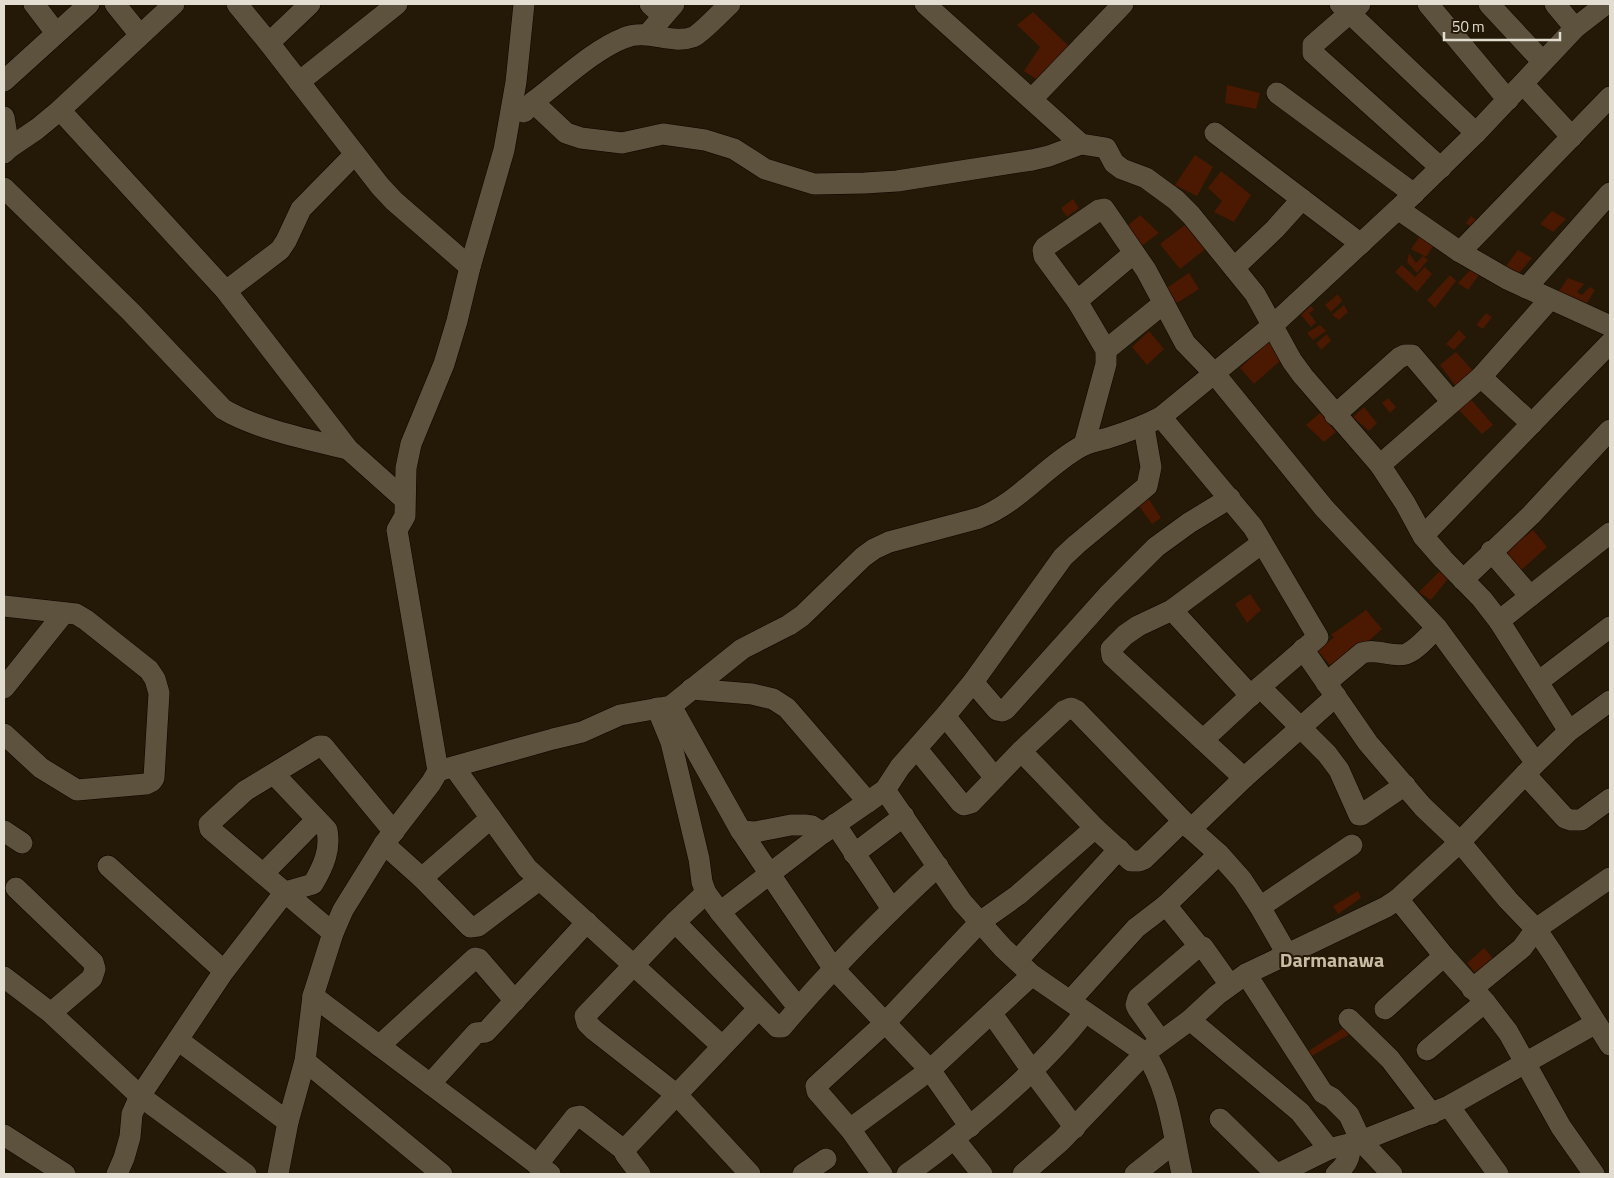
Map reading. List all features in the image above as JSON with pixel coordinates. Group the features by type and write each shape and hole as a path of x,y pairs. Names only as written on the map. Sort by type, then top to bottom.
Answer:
{"street":[{"path":"34,4 56,33"},
{"path":"4,82 89,4"},
{"path":"116,4 140,35"},
{"path":"6,150 37,129 60,110 174,4"},
{"path":"236,4 269,43 380,186 394,201 470,267"},
{"path":"269,43 310,4"},
{"path":"299,82 397,4"},
{"path":"524,4 516,82 504,150 444,364 411,444 406,468 402,515 446,769 491,818 527,868 722,1046"},
{"path":"507,129 533,102 599,52 632,35 648,34 684,39 695,37 730,4"},
{"path":"929,4 1082,144"},
{"path":"1032,99 1124,4"},
{"path":"1428,4 1508,100"},
{"path":"1489,4 1543,62"},
{"path":"1555,4 1575,28"},
{"path":"278,1174 288,1122 305,1061 313,996 333,933 343,910 389,838 431,784 446,769 582,732 620,715 664,707 691,690 742,649 789,625 802,616 863,557 874,549 889,542 993,513 1039,476 1084,445 1153,422 1273,326 1441,168 1575,28 1606,4"},
{"path":"1441,168 1313,53 1313,44 1350,7 1476,133"},
{"path":"648,34 662,8"},
{"path":"1523,84 1572,137"},
{"path":"1277,93 1414,194"},
{"path":"1460,252 1610,97"},
{"path":"533,102 566,133 581,138 622,144 664,134 705,140 734,149 764,169 814,184 897,181 1032,160 1082,144 1103,147 1122,169 1146,178 1176,200 1191,215 1255,294 1292,361 1335,415 1380,465 1405,503 1423,536 1500,621 1569,731"},
{"path":"60,110 226,291 348,449 402,515"},
{"path":"4,117 6,150"},
{"path":"1215,133 1361,244"},
{"path":"226,291 280,250 286,242 300,208 355,154"},
{"path":"4,188 131,312 223,409 235,416 296,436 348,449"},
{"path":"1526,288 1610,193"},
{"path":"1234,268 1275,229 1302,199"},
{"path":"1084,445 1106,364 1106,350 1077,301 1044,256 1042,250 1099,210 1104,209 1146,270 1185,343 1214,373 1324,508 1437,628 1564,818 1581,820 1610,799"},
{"path":"1398,210 1460,252 1507,279 1550,299 1608,320"},
{"path":"1077,301 1134,253"},
{"path":"1380,465 1481,377 1550,299"},
{"path":"1106,350 1164,303"},
{"path":"1423,536 1610,343"},
{"path":"1335,415 1399,358 1406,355 1412,355 1452,402"},
{"path":"1481,377 1532,424"},
{"path":"1153,422 1230,498 1253,527 1318,637 1203,740"},
{"path":"720,912 769,872 876,796 973,682 1063,557 1147,486 1151,467 1153,422"},
{"path":"1463,580 1531,515 1610,430"},
{"path":"973,682 997,710 1002,711 1006,709 1108,595 1156,547 1189,523 1230,498"},
{"path":"1500,621 1610,533"},
{"path":"1244,778 1112,656 1111,648 1138,626 1172,610 1262,543"},
{"path":"1492,551 1530,596"},
{"path":"4,606 76,614 149,670 155,679 159,693 154,778 146,784 77,790 41,768 4,734"},
{"path":"1172,610 1256,691 1301,728 1327,754 1339,770 1359,815 1404,785"},
{"path":"4,688 64,613"},
{"path":"1538,682 1610,627"},
{"path":"1022,751 1095,828 1131,860 1139,861 1187,825 1301,728 1362,653 1369,651 1399,655 1407,654 1437,628"},
{"path":"1220,1119 1277,1174 1329,1149 1355,1142 1440,1110 1524,1064 1605,1033 1536,928 1508,900 1460,842 1423,807 1368,743 1303,650"},
{"path":"691,690 752,694 773,699 787,708 876,796 904,816 962,902 1024,968 1078,1007 1153,1047"},
{"path":"1023,1174 1061,1142 1153,1047 1190,1020 1238,980 1287,954 1386,907 1398,899 1460,842 1530,768 1569,731 1610,701"},
{"path":"664,707 741,831 833,968 884,1024 930,1070 982,1174"},
{"path":"664,707 670,742 706,893 798,1008"},
{"path":"916,749 964,805 971,803 1064,711 1070,708 1077,711 1187,825 1219,854 1242,880 1287,954"},
{"path":"945,716 995,778"},
{"path":"333,933 210,829 209,824 238,796 319,746 323,746 389,838 422,878 470,927 478,926 539,880"},
{"path":"116,1174 124,1158 130,1137 132,1114 140,1096 224,971 285,892 301,889 313,884 324,863 329,840 327,830 274,774"},
{"path":"854,854 904,816"},
{"path":"422,878 491,818"},
{"path":"263,874 316,820"},
{"path":"741,831 756,832 805,824 829,828 854,854 892,909"},
{"path":"882,1174 850,1129 816,1091 816,1086 884,1024 980,922 1018,896 1095,828"},
{"path":"4,831 22,843"},
{"path":"1260,907 1352,845"},
{"path":"850,1129 930,1070 992,1014 1024,968 1119,849"},
{"path":"907,1174 962,1133 1033,1072 1065,1038 1078,1007 1136,928 1166,905 1219,854"},
{"path":"108,866 224,971"},
{"path":"675,922 758,1009 779,1028 782,1027 833,968 938,866"},
{"path":"1427,1050 1522,948 1536,928 1610,878"},
{"path":"16,888 93,962 95,969 92,978 51,1013"},
{"path":"706,893 675,922 585,1016 587,1024 677,1095 750,1174"},
{"path":"1398,899 1508,1032 1524,1064 1561,1127 1594,1174"},
{"path":"1166,905 1199,946 1203,947 1238,980 1323,1093 1332,1098 1348,1115 1355,1142 1346,1164 1336,1174"},
{"path":"430,1084 476,1033 486,1032 587,922"},
{"path":"1182,1174 1162,1084 1155,1067 1153,1047 1136,1005 1138,998 1199,946"},
{"path":"1385,1009 1444,956"},
{"path":"379,1046 475,958 479,958 515,1001"},
{"path":"4,977 51,1013 140,1096 246,1174"},
{"path":"313,996 544,1170 575,1117 580,1116 625,1151 625,1154 640,1174"},
{"path":"625,1151 758,1009"},
{"path":"992,1014 1075,1128"},
{"path":"1349,1019 1440,1110 1498,1174"},
{"path":"1190,1020 1300,1112 1329,1149"},
{"path":"178,1040 288,1122"},
{"path":"305,1061 442,1174"},
{"path":"4,1135 64,1174"},
{"path":"1355,1142 1392,1174"},
{"path":"1135,1174 1174,1143"},
{"path":"803,1174 826,1159"},
{"path":"1601,1174 1610,1166"}],"building":[{"path":"1033,12 1073,50 1042,83 1024,71 1040,47 1017,25"},
{"path":"1227,85 1260,93 1256,109 1225,103"},
{"path":"1195,155 1213,167 1197,196 1175,185"},
{"path":"1221,171 1251,195 1234,222 1214,212 1222,201 1208,188"},
{"path":"1073,199 1079,208 1067,217 1061,208"},
{"path":"1552,211 1566,219 1553,232 1540,224"},
{"path":"1140,215 1159,233 1140,247 1125,228"},
{"path":"1471,216 1482,225 1476,232 1466,223"},
{"path":"1193,219 1213,243 1180,269 1160,244"},
{"path":"1420,236 1434,245 1426,257 1411,249"},
{"path":"1518,250 1532,258 1519,273 1506,266"},
{"path":"1409,253 1416,263 1423,256 1428,260 1417,273 1407,262"},
{"path":"1402,265 1415,277 1425,267 1432,274 1417,292 1395,272"},
{"path":"1474,266 1481,272 1468,290 1458,283"},
{"path":"1189,273 1199,289 1177,303 1165,289"},
{"path":"1450,275 1456,281 1435,308 1427,300"},
{"path":"1568,278 1584,284 1577,292 1582,295 1590,287 1595,290 1587,303 1559,291"},
{"path":"1338,294 1342,301 1331,312 1325,305"},
{"path":"1344,305 1348,312 1339,320 1332,315"},
{"path":"1311,306 1314,310 1309,313 1316,322 1311,327 1301,315"},
{"path":"1486,313 1492,317 1483,329 1476,325"},
{"path":"1320,325 1326,331 1313,340 1307,333"},
{"path":"1459,330 1466,337 1454,350 1446,344"},
{"path":"1149,331 1164,349 1147,365 1132,347"},
{"path":"1327,334 1331,341 1321,350 1316,343"},
{"path":"1274,336 1288,354 1254,384 1240,368"},
{"path":"1456,352 1475,373 1458,389 1440,365"},
{"path":"1468,396 1493,425 1482,434 1457,408"},
{"path":"1388,398 1396,407 1390,413 1382,403"},
{"path":"1328,406 1335,415 1328,423 1336,432 1324,442 1306,425"},
{"path":"1364,407 1377,423 1369,431 1353,417"},
{"path":"1148,498 1161,518 1152,524 1139,506"},
{"path":"1533,530 1547,547 1520,571 1503,554"},
{"path":"1444,567 1451,575 1431,600 1419,592"},
{"path":"1250,594 1261,610 1247,623 1235,604"},
{"path":"1366,610 1382,629 1335,671 1318,651 1334,637 1331,635"},
{"path":"1358,891 1361,898 1338,914 1333,906"},
{"path":"1484,948 1498,964 1480,979 1467,963"},
{"path":"1347,1026 1350,1034 1310,1057 1307,1052"}],"district":[{"name":"Darmanawa","path":"1332,960"}]}
